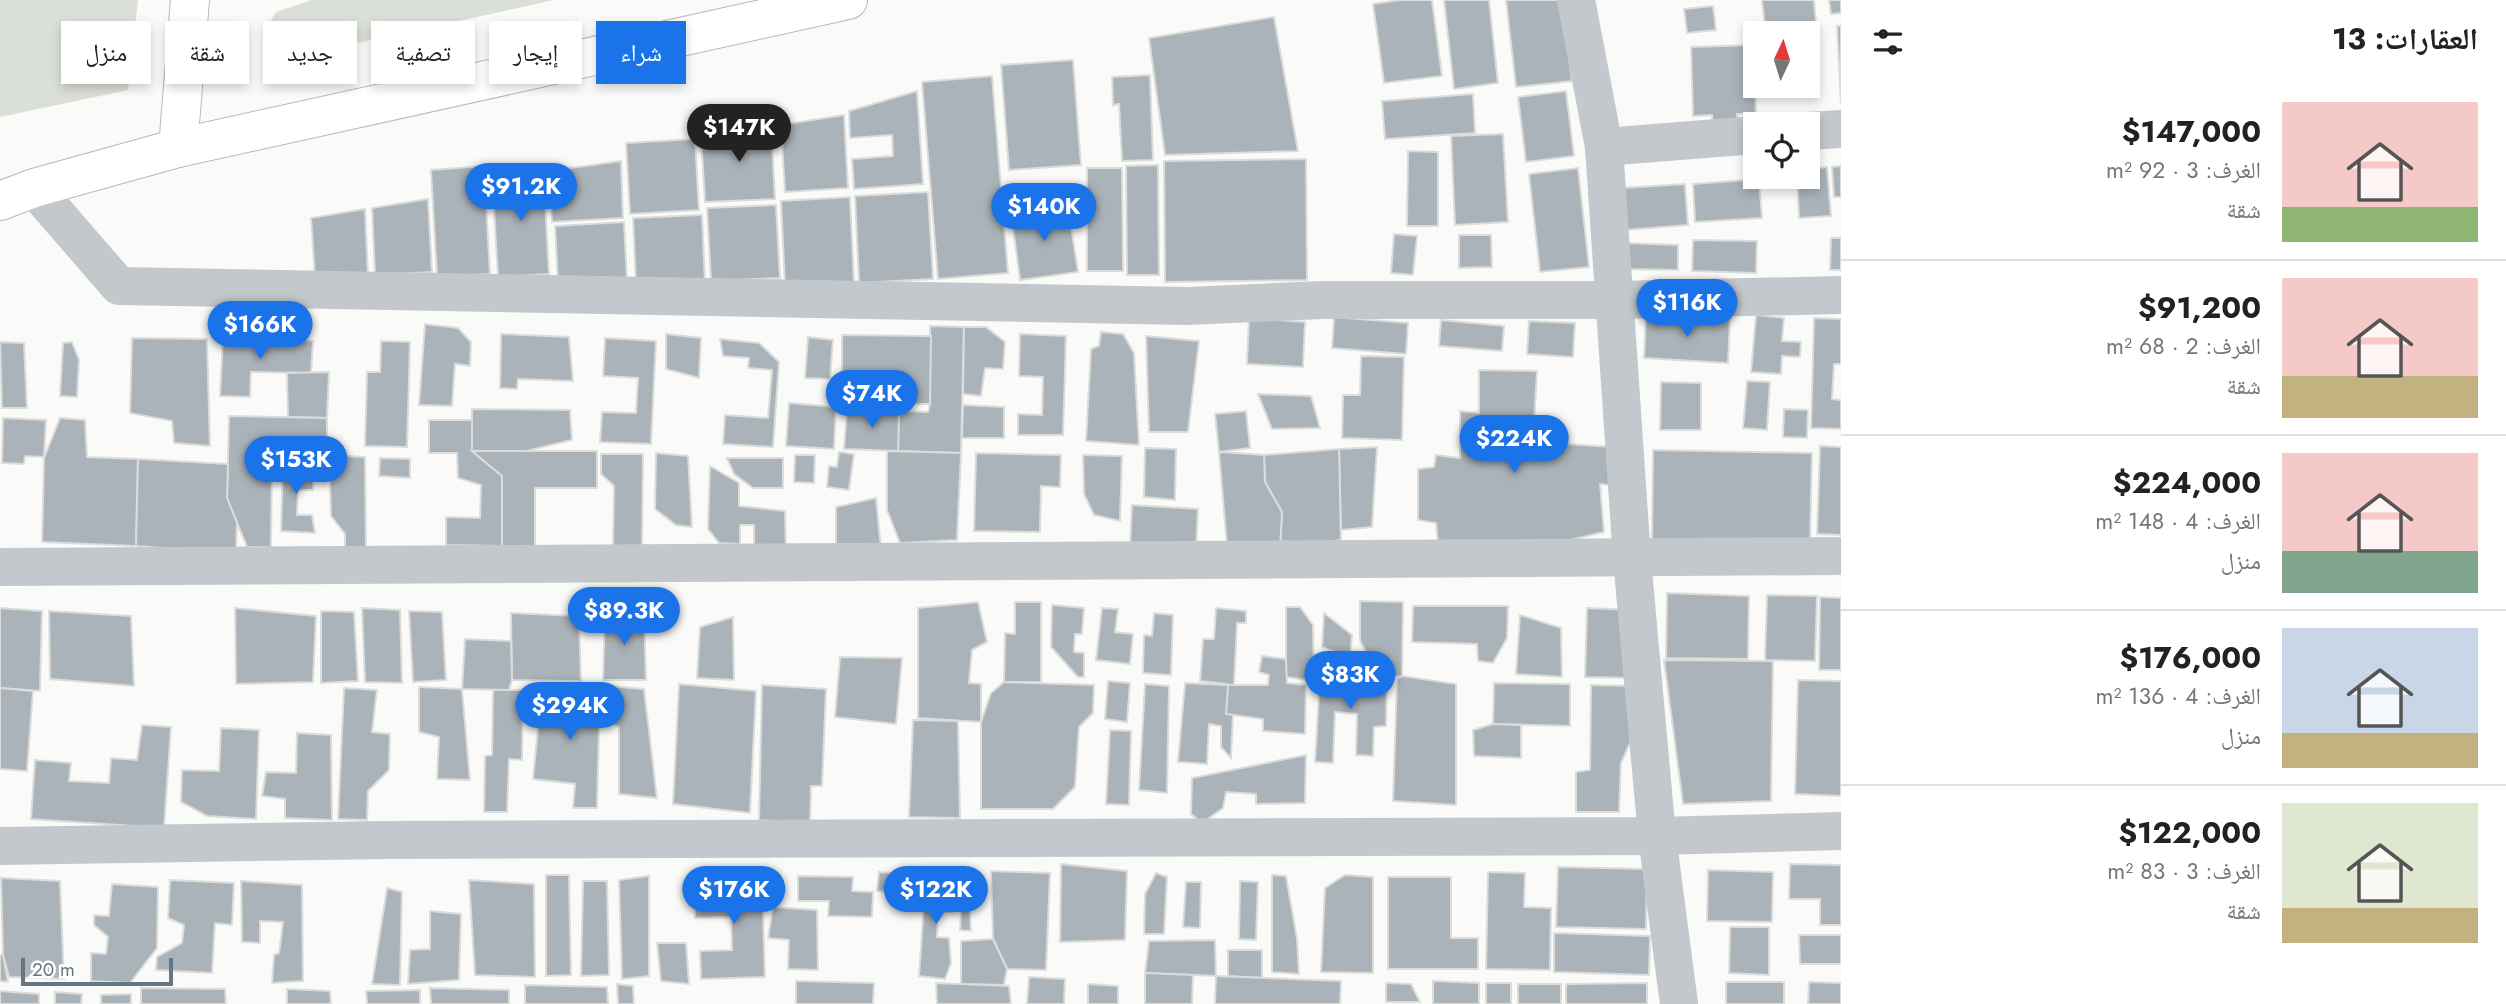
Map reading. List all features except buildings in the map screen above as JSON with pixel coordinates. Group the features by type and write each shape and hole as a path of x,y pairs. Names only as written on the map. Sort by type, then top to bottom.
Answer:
{"main road":[{"path":"178,148 190,0"},
{"path":"17,195 178,148 848,0"}],"street":[{"path":"1576,0 1604,147 1632,559 1657,836 1679,1004"},
{"path":"1820,130 1841,129"},
{"path":"1604,147 1743,136"},
{"path":"17,195 119,286 1187,306 1322,300 1614,300 1841,295"},
{"path":"0,567 1841,556"},
{"path":"0,846 387,840 1657,836 1841,831"}],"shaded area":[{"path":"0,0 138,0 136,21 61,21 61,84 129,84 128,90 0,117"},
{"path":"312,0 554,0 458,21 371,21 371,40 357,43 357,21 271,21 276,12"}]}
